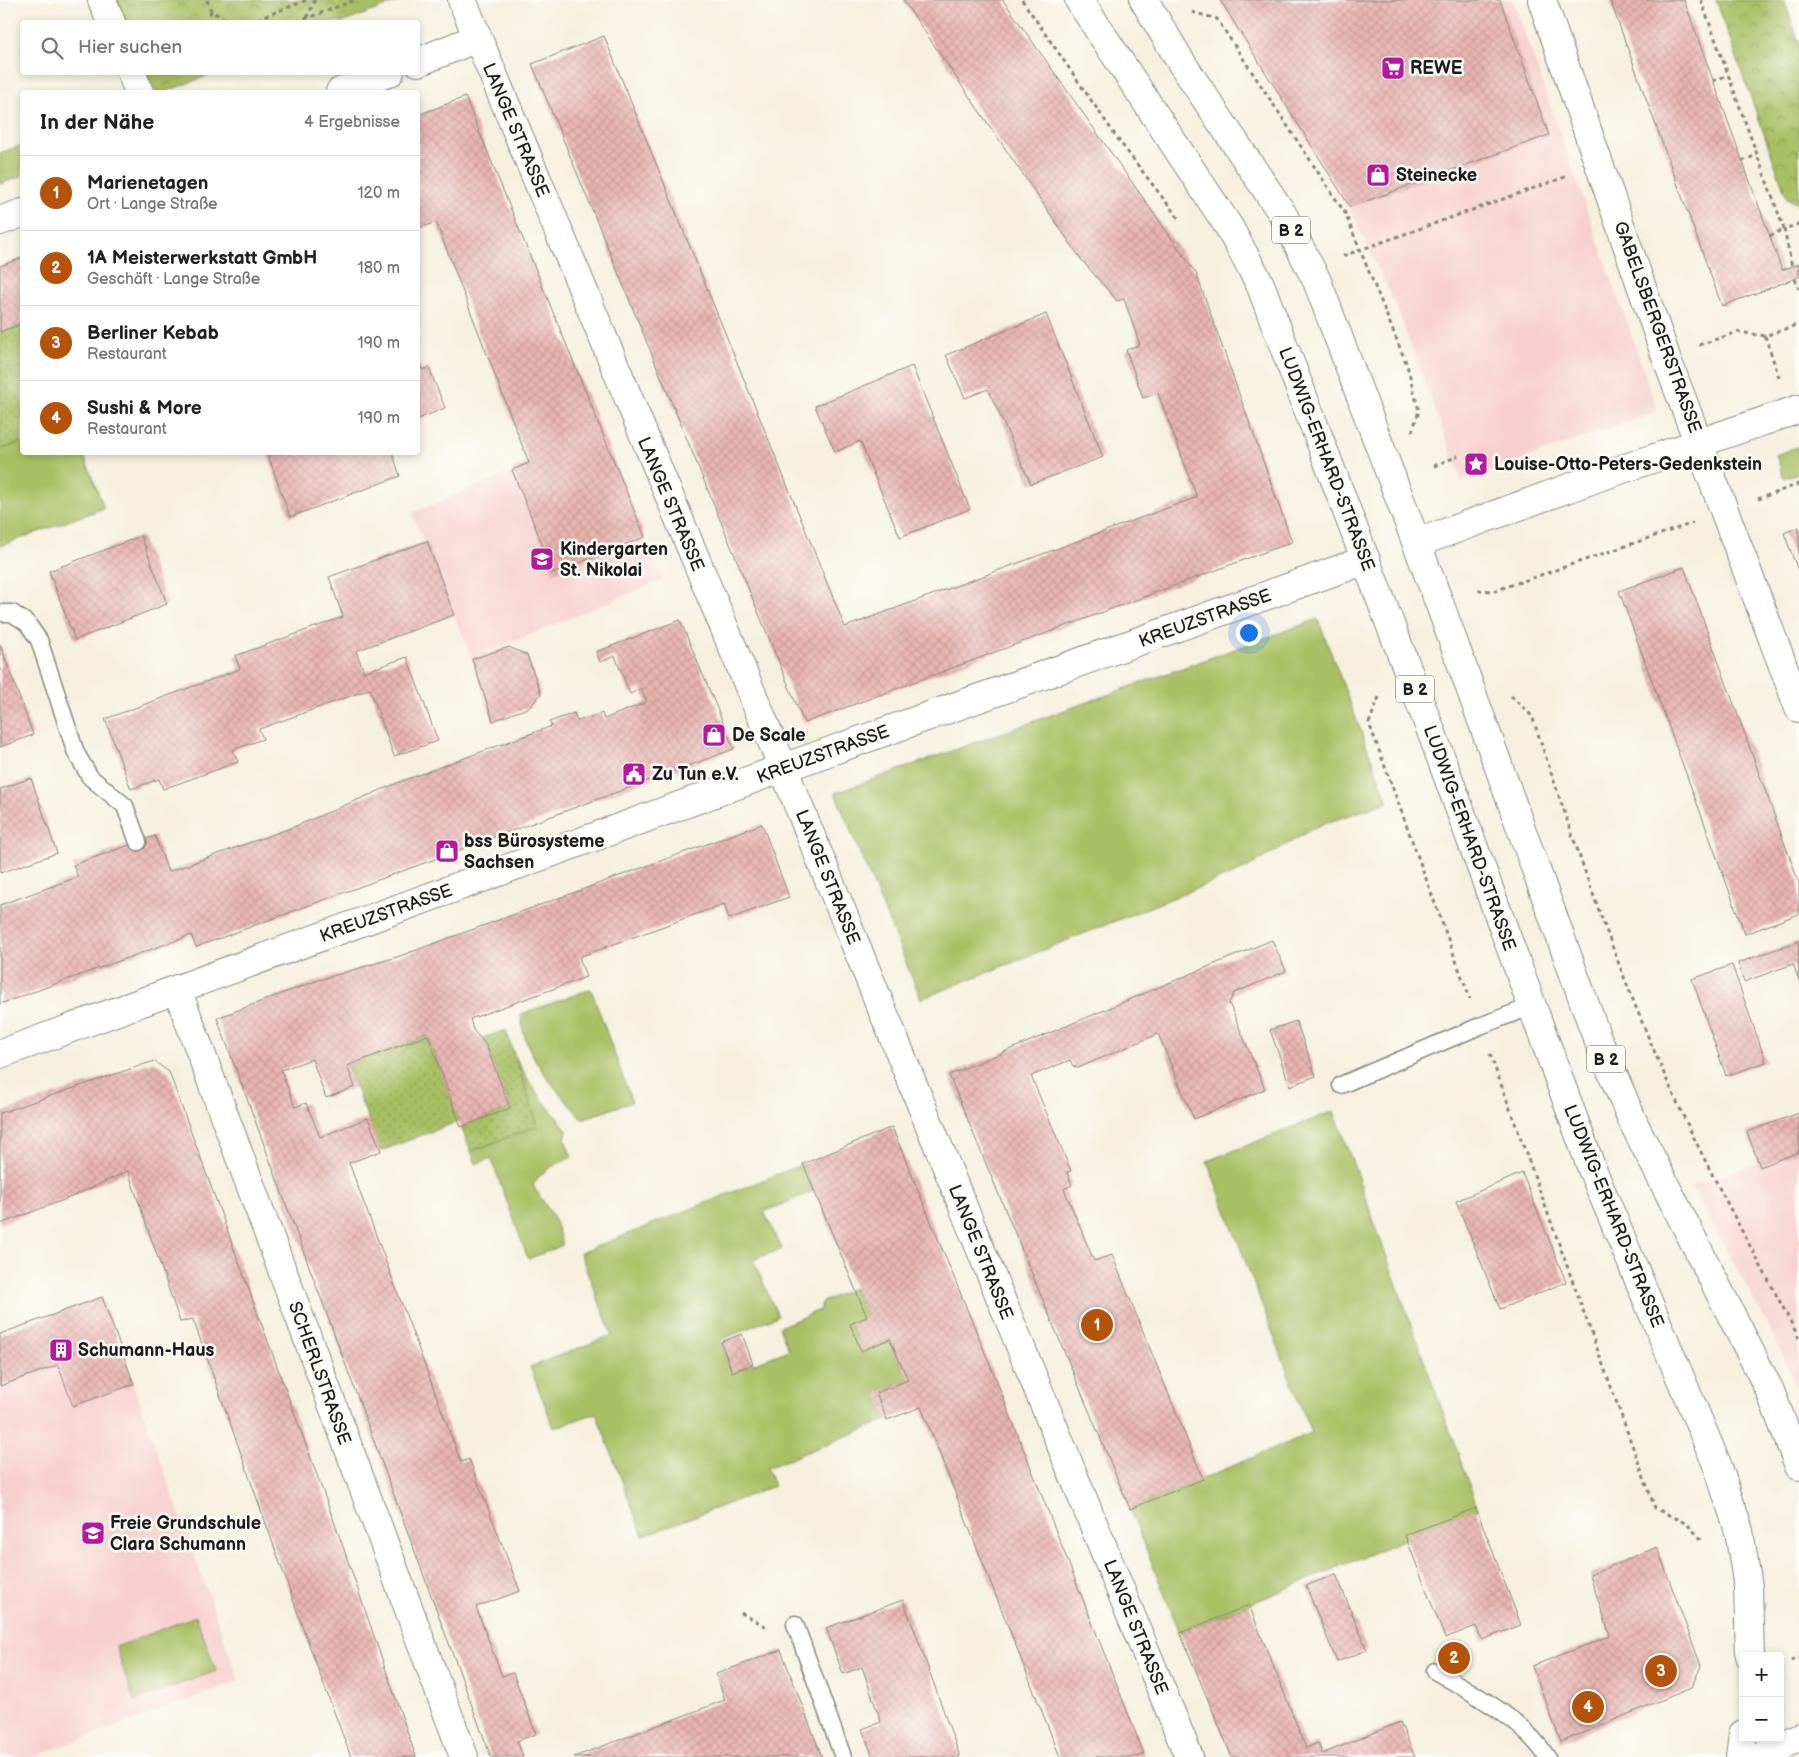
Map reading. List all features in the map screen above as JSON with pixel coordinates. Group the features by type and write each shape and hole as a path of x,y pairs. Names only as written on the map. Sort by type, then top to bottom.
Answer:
{"street":[{"path":"102,0 110,20"},
{"name":"LANGE STRASSE","path":"462,0 783,768 1189,1757"},
{"name":"LUDWIG-ERHARD-STRASSE","path":"1079,0 1229,226 1260,284 1366,560 1592,1169 1718,1467 1736,1522 1748,1587 1750,1652"},
{"name":"B 2","path":"1144,0 1181,62 1282,213 1310,268 1324,300 1416,543 1596,1035 1634,1124 1770,1390 1799,1466"},
{"name":"GABELSBERGERSTRASSE","path":"1542,0 1666,357 1726,511 1799,708"},
{"path":"420,61 477,38"},
{"path":"132,75 138,90"},
{"path":"345,90 382,75"},
{"path":"0,221 20,214"},
{"path":"1416,543 1795,410"},
{"name":"KREUZSTRASSE","path":"0,1054 783,768 1366,560"},
{"name":"SCHERLSTRASSE","path":"177,989 464,1757"},
{"path":"1760,1757 1799,1737"},
{"path":"1740,1757 1742,1742"}],"lane":[{"path":"0,613 12,613 27,623 39,640 76,753 90,777 125,806 138,842"},
{"path":"1341,1085 1532,1006"},
{"path":"795,1624 843,1757"},
{"path":"1435,1671 1474,1694 1516,1724 1547,1757"}],"path":[{"path":"207,20 211,11 208,0"},
{"path":"255,20 307,0"},
{"path":"307,19 315,0"},
{"path":"338,7 341,0"},
{"path":"304,20 355,0"},
{"path":"1022,0 1120,142 1183,224"},
{"path":"1701,0 1784,229 1792,267"},
{"path":"211,11 227,20"},
{"path":"1217,19 1345,213 1407,366 1419,411"},
{"path":"1713,81 1728,76"},
{"path":"1742,161 1758,155"},
{"path":"1310,268 1564,177"},
{"path":"1770,236 1799,224"},
{"path":"1795,279 1799,289"},
{"path":"1666,357 1738,332 1765,336 1799,324"},
{"path":"1765,336 1795,410"},
{"path":"1434,466 1458,456"},
{"path":"1478,590 1494,591 1799,484"},
{"path":"1532,716 1623,972 1670,1089 1799,1338"},
{"path":"1370,723 1655,1508"},
{"path":"1791,1661 1799,1658"}],"shaded area":[{"path":"1218,0 1513,0 1658,411 1462,481 1396,306 1352,213"},
{"name":"Kindergarten St. Nikolai","path":"603,435 662,580 472,659 412,513"},
{"path":"1799,1149 1799,1393 1779,1346 1691,1186"},
{"name":"Freie Grundschule Clara Schumann","path":"102,1297 239,1681 33,1757 0,1757 0,1334"}],"green space":[{"path":"117,0 402,0 349,20 125,20"},
{"path":"1716,0 1784,0 1799,42 1799,205 1787,198"},
{"path":"147,75 210,75 169,90 154,90"},
{"path":"20,146 20,177 0,184 0,153"},
{"path":"20,325 20,443 0,450 0,332"},
{"path":"20,443 20,455 84,455 104,508 0,546 0,450"},
{"path":"1799,446 1799,473 1784,478 1776,455"},
{"path":"1318,619 1388,802 1320,825 1245,869 921,999 835,793"},
{"path":"591,989 632,1102 582,1119 551,1082 531,1052 525,1038 521,1014"},
{"path":"506,1030 538,1126 471,1151 461,1127 510,1108 483,1038"},
{"path":"428,1035 459,1121 381,1151 347,1066"},
{"path":"515,1056 533,1088 567,1130 565,1140 572,1157 544,1172 533,1186 553,1216 563,1245 528,1259 491,1158 476,1164 471,1151 538,1126"},
{"path":"1334,1111 1478,1509 1180,1633 1130,1509 1311,1433 1207,1161"},
{"path":"803,1164 814,1191 764,1212 782,1249 753,1260 778,1316 720,1340 732,1372 789,1350 779,1327 820,1310 822,1302 854,1288 867,1317 850,1324 861,1350 890,1339 908,1380 876,1393 887,1420 767,1468 774,1486 643,1536 596,1413 554,1428 530,1367 612,1335 580,1253"},
{"path":"196,1616 216,1671 134,1701 116,1647"}],"building":[{"path":"903,0 1003,0 1196,273 1292,542 804,723 532,64 604,36 845,627 1197,497 1158,393 1143,398 1126,350 1140,345 1124,299 1117,301 1081,259"},
{"name":"REWE","path":"1220,0 1500,0 1549,135 1350,207"},
{"path":"1610,0 1684,0 1782,270 1799,264 1799,277 1722,306"},
{"path":"465,97 645,537 554,573 512,470 529,463 436,222 420,228 420,114"},
{"path":"20,259 20,325 0,332 0,266"},
{"path":"1046,314 1103,457 1031,484 988,389 965,398 946,355"},
{"path":"420,364 422,370 429,368 445,408 420,418"},
{"path":"912,366 970,509 900,537 860,441 835,452 815,406"},
{"path":"268,455 393,455 400,476 290,517"},
{"path":"1799,527 1799,573 1784,533"},
{"path":"141,536 167,604 75,640 49,571"},
{"path":"427,541 454,615 356,651 364,672 407,657 438,741 394,756 370,689 259,729 263,739 233,750 238,762 163,789 159,779 131,789 105,719 240,669 235,656 343,617 329,577"},
{"path":"1684,567 1799,883 1799,914 1745,934 1619,591"},
{"path":"680,620 734,749 196,947 191,935 0,1004 0,905 78,877 73,865 155,836 168,872 296,826 402,781 552,726 549,722 574,713 577,721 602,713 604,719 647,702 641,688 630,694 615,656 600,662 596,652"},
{"path":"0,644 33,735 0,747"},
{"path":"509,647 527,655 541,694 530,707 493,721 472,659"},
{"path":"31,778 57,853 0,873 0,789"},
{"path":"762,824 789,897 729,919 724,904 579,957 586,977 470,1019 473,1030 486,1045 510,1108 461,1127 428,1035 347,1066 355,1087 326,1098 312,1059 281,1070 295,1107 306,1103 320,1137 368,1118 381,1151 349,1163 461,1462 469,1459 520,1591 476,1607 502,1676 513,1673 536,1734 517,1741 523,1757 491,1757 217,1018 316,981 400,956"},
{"path":"1272,940 1286,971 1234,993 1229,1003 1265,1089 1194,1119 1158,1034 1078,1068 1073,1066 1070,1060 1031,1076 1071,1171 1067,1172 1072,1185 1064,1189 1094,1261 1112,1255 1203,1479 1130,1509 949,1075"},
{"path":"1799,941 1799,980 1793,964 1744,982 1738,963"},
{"path":"1732,965 1766,1062 1726,1076 1692,979"},
{"path":"1296,1021 1316,1076 1290,1086 1270,1030"},
{"path":"154,1061 169,1072 339,1535 416,1757 351,1757 193,1319 180,1322 128,1171 69,1198 0,1224 0,1113"},
{"path":"1799,1113 1799,1152 1760,1167 1747,1132"},
{"path":"892,1127 995,1377 1144,1754 1137,1757 1060,1757 921,1407 887,1420 876,1393 908,1380 890,1339 861,1351 850,1324 867,1317 803,1164"},
{"path":"1522,1173 1566,1282 1500,1309 1456,1201"},
{"name":"Schumann-Haus","path":"102,1297 134,1384 73,1406 58,1365 0,1386 0,1334"},
{"path":"742,1334 753,1364 732,1372 721,1342"},
{"path":"1476,1508 1521,1625 1482,1640 1476,1626 1445,1638 1405,1535"},
{"path":"1657,1547 1701,1666 1691,1688 1561,1742 1532,1666 1610,1636 1590,1575"},
{"path":"1336,1574 1367,1650 1337,1662 1306,1586"},
{"path":"903,1600 960,1757 873,1757 862,1729 881,1722 862,1667 843,1674 826,1628"},
{"path":"1249,1605 1306,1748 1318,1743 1322,1754 1400,1722 1415,1757 1232,1757 1180,1633"},
{"path":"781,1650 822,1757 574,1757 725,1700 716,1674"}],"place":[{"name":"REWE","path":"1393,68"},
{"name":"Steinecke","path":"1378,175"},
{"name":"Louise-Otto-Peters-Gedenkstein","path":"1476,464"},
{"name":"Kindergarten St. Nikolai","path":"542,559"},
{"name":"De Scale","path":"714,735"},
{"name":"Zu Tun e.V.","path":"634,774"},
{"name":"bss Bürosysteme Sachsen","path":"447,851"},
{"name":"Marienetagen","path":"1097,1325"},
{"name":"Schumann-Haus","path":"61,1350"},
{"name":"Freie Grundschule Clara Schumann","path":"93,1533"},
{"name":"1A Meisterwerkstatt GmbH","path":"1454,1658"},
{"name":"Berliner Kebab","path":"1661,1671"},
{"name":"Sushi & More","path":"1588,1707"}]}
